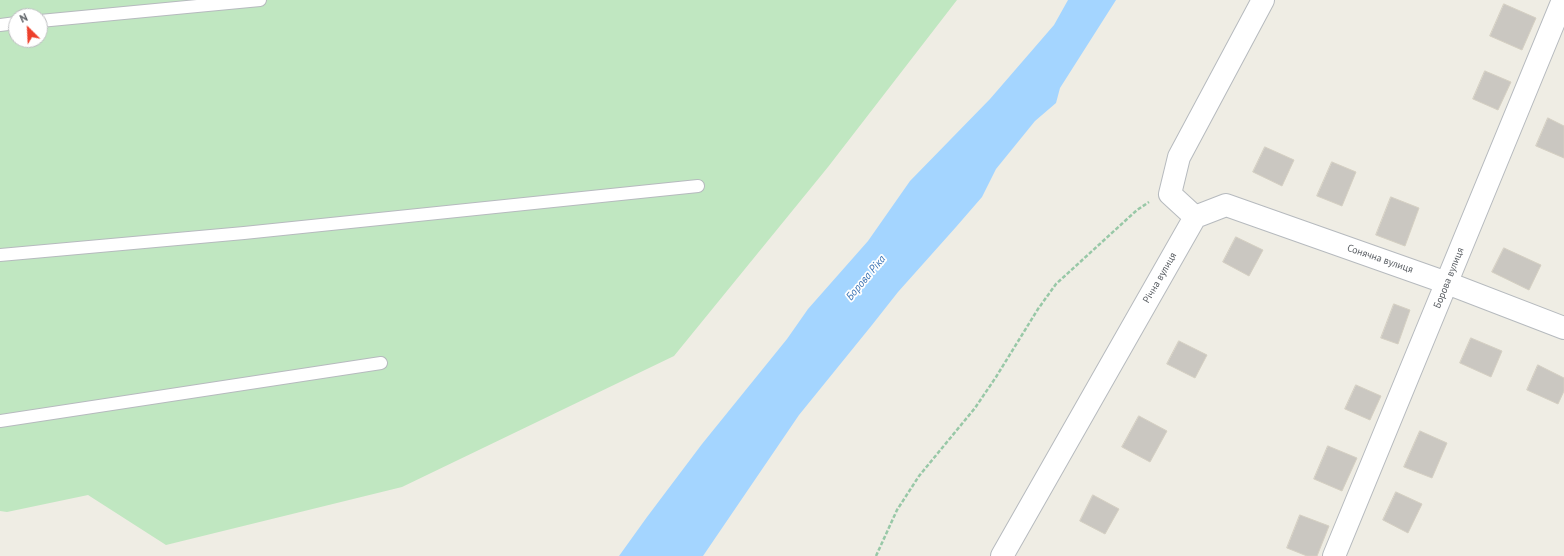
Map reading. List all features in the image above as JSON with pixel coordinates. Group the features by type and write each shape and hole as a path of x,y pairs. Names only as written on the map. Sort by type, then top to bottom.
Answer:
{"street":[{"path":"1195,217 1170,194 1179,157 1263,0"},
{"name":"Борова вулиця","path":"1334,556 1563,0"},
{"name":"Сонячна вулиця","path":"1195,217 1226,205 1447,283 1564,328"},
{"name":"Річна вулиця","path":"1002,556 1195,217"}],"lane":[{"path":"48,20 260,0"},
{"path":"0,255 244,233 698,186"},
{"path":"0,421 381,363"}],"path":[{"path":"876,556 897,510 919,476 975,408 1038,309 1056,284 1137,210 1153,199 1170,194"}],"green space":[{"path":"0,0 957,0 828,167 674,356 402,487 166,545 88,495 7,512 0,511"}],"water":[{"name":"Борова Ріка","path":"1068,0 1116,0 1060,88 1056,103 1035,121 996,169 982,197 898,292 799,415 703,556 619,556 702,444 787,339 808,309 868,241 910,181 990,99 1054,25"}],"building":[{"path":"1504,4 1536,18 1522,50 1490,36"},
{"path":"1485,71 1511,82 1498,110 1473,99"},
{"path":"1548,118 1564,126 1564,158 1536,146"},
{"path":"1265,147 1294,160 1282,186 1253,172"},
{"path":"1332,162 1356,172 1342,206 1317,196"},
{"path":"1391,197 1419,208 1405,246 1376,235"},
{"path":"1236,237 1263,250 1249,276 1223,262"},
{"path":"1504,248 1541,265 1529,290 1492,272"},
{"path":"1394,304 1410,310 1398,344 1381,338"},
{"path":"1471,338 1502,351 1491,377 1460,363"},
{"path":"1179,341 1207,355 1195,378 1167,364"},
{"path":"1538,365 1564,378 1564,391 1558,404 1527,390"},
{"path":"1356,385 1381,396 1370,420 1345,409"},
{"path":"1139,416 1167,431 1150,462 1122,447"},
{"path":"1420,431 1447,443 1432,478 1404,467"},
{"path":"1328,446 1357,458 1342,491 1314,479"},
{"path":"1396,492 1422,504 1408,533 1383,520"},
{"path":"1093,495 1119,509 1105,534 1080,521"},
{"path":"1300,515 1329,526 1317,556 1307,556 1287,548"}]}
